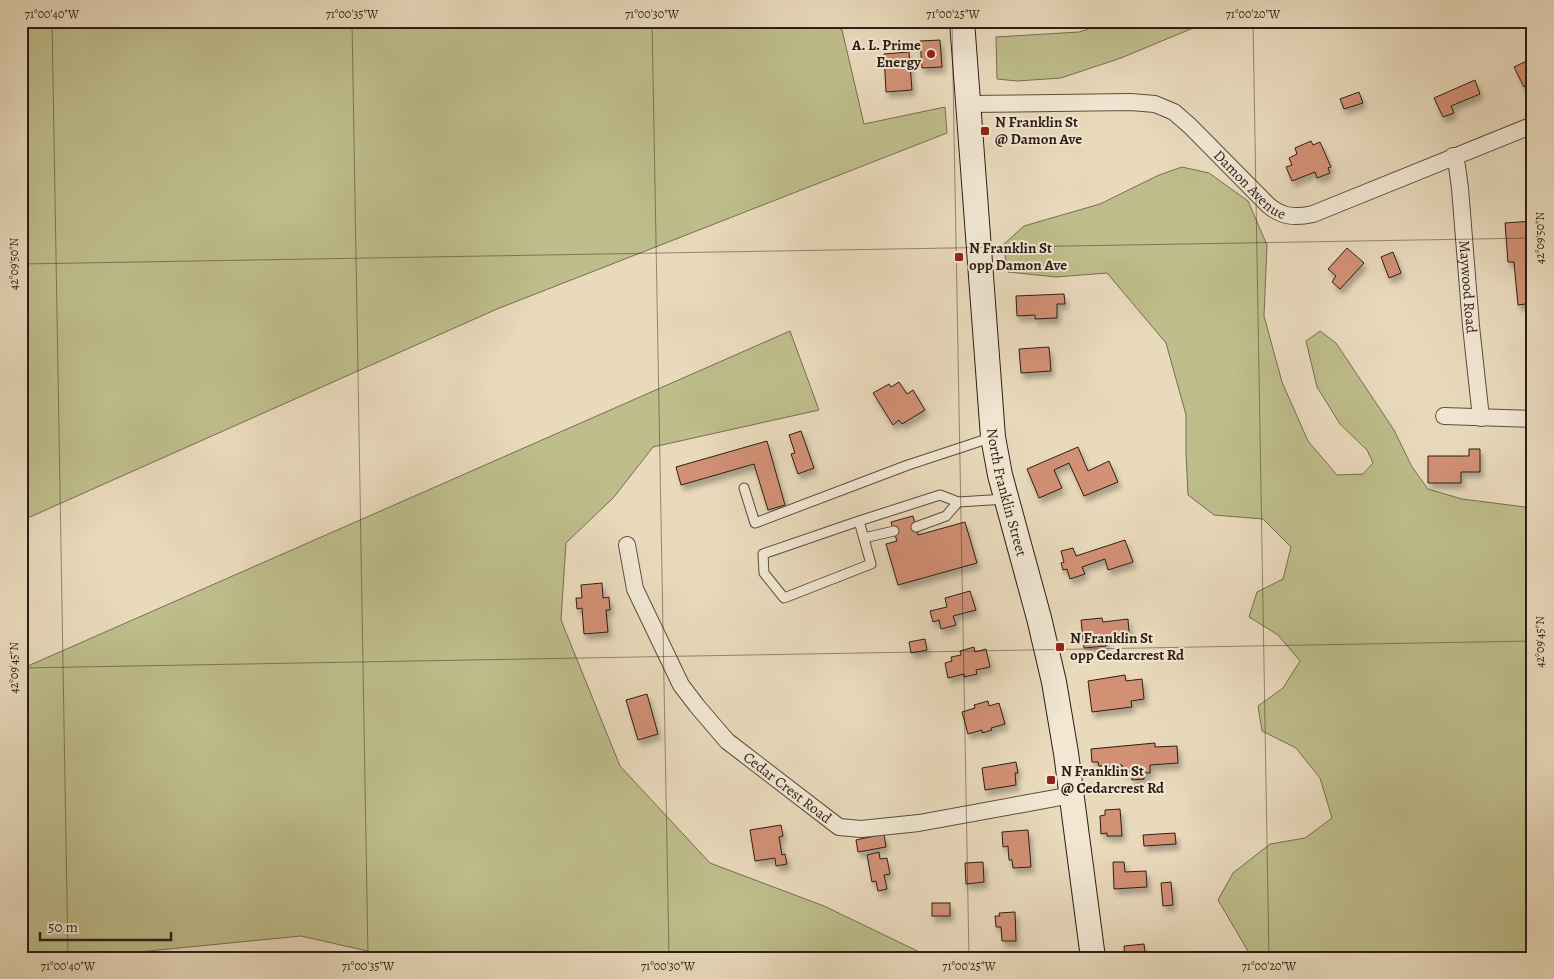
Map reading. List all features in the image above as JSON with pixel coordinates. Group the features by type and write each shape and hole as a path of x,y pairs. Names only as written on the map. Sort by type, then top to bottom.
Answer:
{"main road":[{"name":"North Franklin Street","path":"962,21 993,437 1006,499 1039,618 1060,712 1093,958"}],"street":[{"name":"Damon Avenue","path":"969,104 1131,102 1150,103 1165,107 1190,126 1268,205 1282,215 1292,216 1313,214 1533,125"},
{"name":"Maywood Road","path":"1453,156 1460,182 1471,326 1481,418"},
{"path":"1444,416 1533,419"},
{"name":"Cedar Crest Road","path":"627,545 635,589 681,685 727,741 839,827 861,829 919,823 1072,795"}],"lane":[{"path":"744,488 755,523 908,465 993,437"},
{"path":"859,521 871,564 784,598 764,573 763,554 859,521 940,495 958,502 1006,499"},
{"path":"916,527 946,516 958,502"},
{"path":"864,538 894,532"}],"shaded area":[{"path":"21,21 827,21 842,30 864,124 945,107 947,133 497,309 21,521"},
{"path":"1113,21 1210,21 1121,58 1061,78 1017,81 997,79 996,37 1079,32"},
{"path":"1182,167 1209,173 1248,201 1267,245 1264,316 1282,382 1308,441 1337,475 1363,474 1373,463 1367,450 1340,424 1317,387 1306,341 1320,331 1336,343 1394,430 1412,467 1428,489 1462,499 1533,508 1533,958 1252,958 1218,900 1233,873 1270,844 1305,838 1332,818 1320,778 1296,748 1262,731 1258,706 1283,688 1300,661 1278,635 1249,617 1257,592 1283,579 1291,547 1263,519 1214,515 1188,495 1186,415 1166,343 1107,273 1056,277 1008,272 1003,245 1024,226 1100,204 1159,175"},
{"path":"790,331 819,410 653,447 614,497 566,543 561,620 620,766 710,863 824,906 932,958 398,958 301,936 77,958 21,958 21,669"}],"building":[{"name":"A. L. Prime Energy","path":"940,40 942,67 922,68 920,41"},
{"path":"909,52 912,90 886,92 884,54"},
{"path":"1533,58 1533,83 1524,87 1514,67"},
{"path":"1475,80 1480,94 1451,106 1454,113 1443,117 1434,98"},
{"path":"1359,92 1363,103 1344,109 1340,99"},
{"path":"1311,141 1313,145 1320,142 1331,167 1328,168 1330,173 1317,178 1315,172 1292,181 1286,167 1292,165 1289,158 1297,154 1295,148"},
{"path":"1533,221 1533,303 1518,305 1514,262 1508,262 1505,223"},
{"path":"1347,248 1364,263 1340,289 1332,282 1336,276 1328,269"},
{"path":"1393,252 1401,273 1389,278 1381,257"},
{"path":"1064,294 1065,304 1057,304 1057,318 1035,319 1035,315 1017,316 1016,296"},
{"path":"1049,347 1051,371 1021,373 1019,349"},
{"path":"899,382 907,394 913,390 925,410 902,424 899,420 893,425 873,393 889,384 891,387"},
{"path":"801,431 814,468 798,474 791,454 795,453 789,435"},
{"path":"767,441 785,505 768,510 754,464 681,485 676,467"},
{"path":"1078,447 1088,471 1109,461 1118,482 1084,496 1069,463 1054,470 1062,488 1039,498 1027,469"},
{"path":"1469,449 1480,449 1480,472 1461,472 1461,483 1428,483 1428,456 1469,456"},
{"path":"913,516 918,535 965,522 977,563 898,585 886,544 897,541 891,522"},
{"path":"1125,540 1133,562 1108,570 1105,559 1082,567 1085,574 1070,579 1067,569 1063,570 1061,563 1064,562 1061,551 1073,548 1076,556"},
{"path":"602,583 603,598 609,597 610,610 606,610 608,632 584,634 582,608 577,609 576,598 582,598 581,585"},
{"path":"970,591 976,610 953,616 956,625 941,629 939,620 933,622 930,611 947,607 945,598"},
{"path":"1102,618 1103,622 1128,619 1129,633 1105,636 1106,646 1084,648 1081,620"},
{"path":"925,639 927,650 911,653 909,642"},
{"path":"974,647 975,652 986,649 990,667 976,670 977,674 964,677 964,674 948,678 945,663 952,661 951,657 961,655 960,651"},
{"path":"1125,675 1126,681 1142,679 1144,699 1131,701 1132,707 1092,712 1088,681"},
{"path":"647,694 658,734 638,740 626,700"},
{"path":"988,701 989,706 999,703 1005,724 982,733 982,730 968,734 962,712 975,708 974,705"},
{"path":"1155,743 1155,747 1177,746 1178,763 1150,765 1150,773 1144,773 1144,779 1132,780 1132,771 1122,772 1122,765 1099,766 1098,762 1092,762 1091,749"},
{"path":"1016,762 1018,773 1015,773 1016,785 985,790 982,768"},
{"path":"1120,809 1122,836 1107,836 1107,833 1101,834 1100,816 1105,815 1105,810"},
{"path":"781,825 783,836 779,837 782,855 785,854 787,864 776,866 775,858 755,861 750,830"},
{"path":"1028,830 1031,867 1013,868 1012,860 1009,860 1008,846 1003,847 1002,832"},
{"path":"1175,833 1176,844 1144,846 1143,835"},
{"path":"884,834 886,847 858,852 856,840"},
{"path":"879,852 880,859 887,858 890,874 884,875 887,889 878,891 876,881 872,882 867,855"},
{"path":"983,862 984,882 966,884 965,863"},
{"path":"1113,862 1124,862 1125,872 1146,871 1147,887 1114,889"},
{"path":"1171,882 1173,905 1163,906 1161,883"},
{"path":"932,903 950,903 950,916 932,916"},
{"path":"1015,912 1016,941 1002,941 1001,927 996,927 995,916 1000,916 999,913"},
{"path":"1144,944 1146,958 1125,958 1124,946"}],"place":[{"name":"A. L. Prime Energy","path":"931,54"},
{"name":"N Franklin St @ Damon Ave","path":"985,131"},
{"name":"N Franklin St opp Damon Ave","path":"959,257"},
{"name":"N Franklin St opp Cedarcrest Rd","path":"1060,647"},
{"name":"N Franklin St @ Cedarcrest Rd","path":"1051,780"}]}
